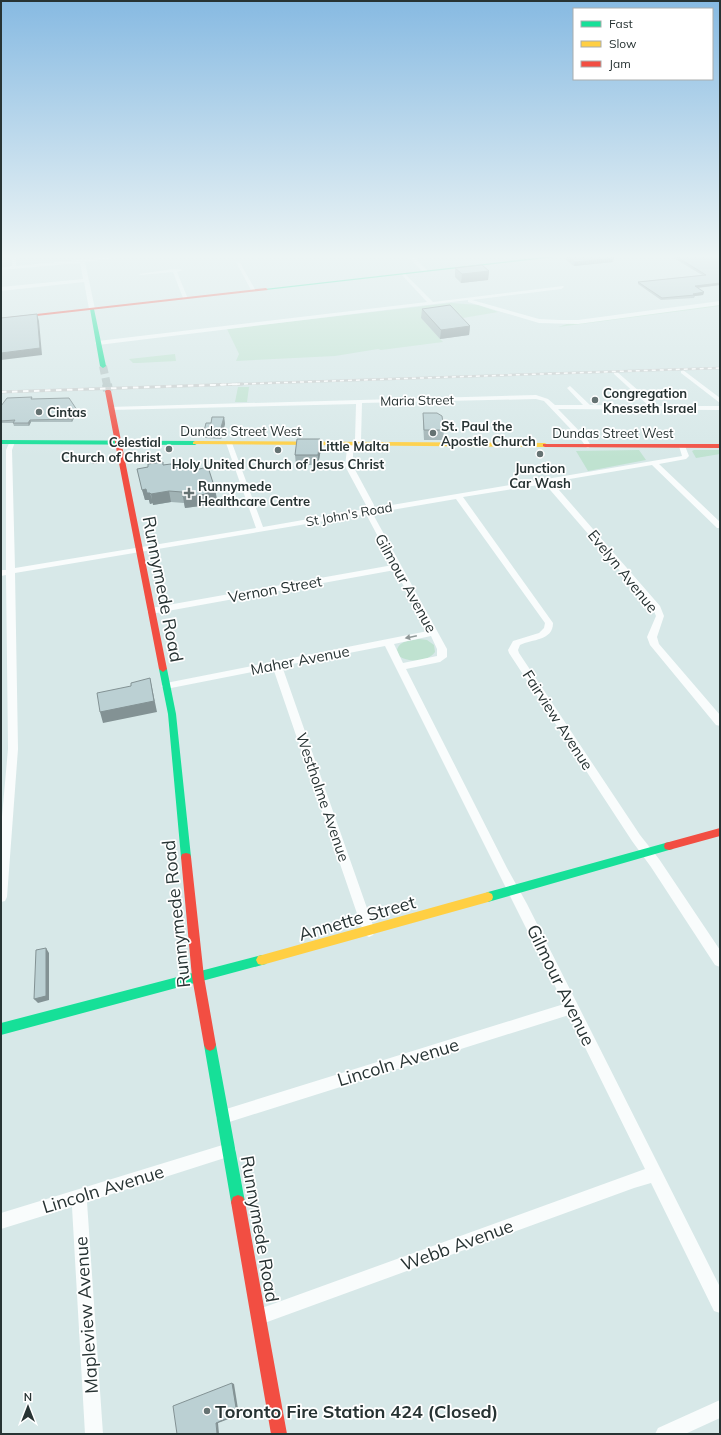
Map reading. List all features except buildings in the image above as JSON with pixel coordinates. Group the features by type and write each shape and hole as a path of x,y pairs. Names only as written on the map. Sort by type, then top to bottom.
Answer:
{"street":[{"path":"95,324 103,366"},
{"path":"98,343 256,324"},
{"path":"683,372 720,401"},
{"path":"616,373 655,408"},
{"path":"570,388 588,407"},
{"name":"Runnymede Road","path":"108,391 166,686 175,745 198,977 279,1434"},
{"name":"Maria Street","path":"112,408 536,397 546,400 554,407 720,408"},
{"name":"Gilmour Avenue","path":"359,402 358,440 350,449 349,466 353,476 370,505 370,516 442,649 442,658 400,667"},
{"path":"554,407 585,440 588,446"},
{"name":"Dundas Street West","path":"1,442 720,446"},
{"path":"1,897 13,749 6,572 9,450 12,442"},
{"path":"229,443 260,529"},
{"name":"St John's Road","path":"6,572 684,458 686,454 682,446"},
{"path":"654,463 720,526"},
{"name":"Evelyn Avenue","path":"547,481 657,608 660,616 652,637 655,645 720,722"},
{"name":"Fairview Avenue","path":"458,496 549,623 549,628 546,633 516,643 514,653 720,961"},
{"name":"Vernon Street","path":"151,611 398,567"},
{"name":"Maher Avenue","path":"166,686 433,632"},
{"name":"Gilmour Avenue","path":"388,642 656,1174 720,1305"},
{"name":"Westholme Avenue","path":"276,664 369,931"},
{"name":"Annette Street","path":"1,1029 369,931 720,832"},
{"name":"Lincoln Avenue","path":"223,1117 572,1008"},
{"name":"Lincoln Avenue","path":"1,1221 229,1150"},
{"name":"Webb Avenue","path":"259,1317 634,1180 656,1174"},
{"name":"Mapleview Avenue","path":"79,1196 94,1434"},
{"path":"664,1434 720,1409"}],"green space":[{"path":"270,324 426,324 443,342 381,350 378,349 335,356 236,361 239,354 227,329"},
{"path":"567,324 581,324 558,327"},
{"path":"175,354 176,361 133,363 129,359"},
{"path":"238,387 249,387 247,402 235,402"},
{"path":"639,450 646,460 588,471 576,451"},
{"path":"720,450 720,454 696,458 692,451"},
{"path":"419,639 427,640 434,645 435,652 423,660 407,660 399,656 397,650 400,644"}],"tunnel":[{"path":"103,366 107,385"},
{"path":"107,384 108,391"}],"railway":[{"path":"227,384 720,368"},
{"path":"1,392 227,384"},
{"path":"212,385 227,384"},
{"path":"227,384 242,384"}],"traffic: fast":[{"path":"95,324 103,366"},
{"path":"1,442 195,443"},
{"path":"163,669 172,714 186,857"},
{"path":"488,897 669,846"},
{"path":"1,1029 262,960"},
{"path":"210,1045 238,1202"}],"traffic: slow":[{"path":"195,443 545,445"},
{"path":"262,960 488,897"}],"traffic: jam":[{"path":"108,391 163,669"},
{"path":"545,445 720,446"},
{"path":"669,846 720,832"},
{"path":"186,857 198,977 210,1045"},
{"path":"238,1202 279,1434"}],"place":[{"name":"Congregation Knesseth Israel","path":"595,400"},
{"name":"Cintas","path":"39,412"},
{"name":"St. Paul the Apostle Church","path":"433,433"},
{"name":"Celestial Church of Christ","path":"169,449"},
{"name":"Holy United Church of Jesus Christ","path":"278,450"},
{"name":"Junction Car Wash","path":"540,454"},
{"name":"Runnymede Healthcare Centre","path":"189,493"},
{"name":"Toronto Fire Station 424 (Closed)","path":"207,1411"}],"district":[{"name":"Little Malta","path":"354,446"}]}
